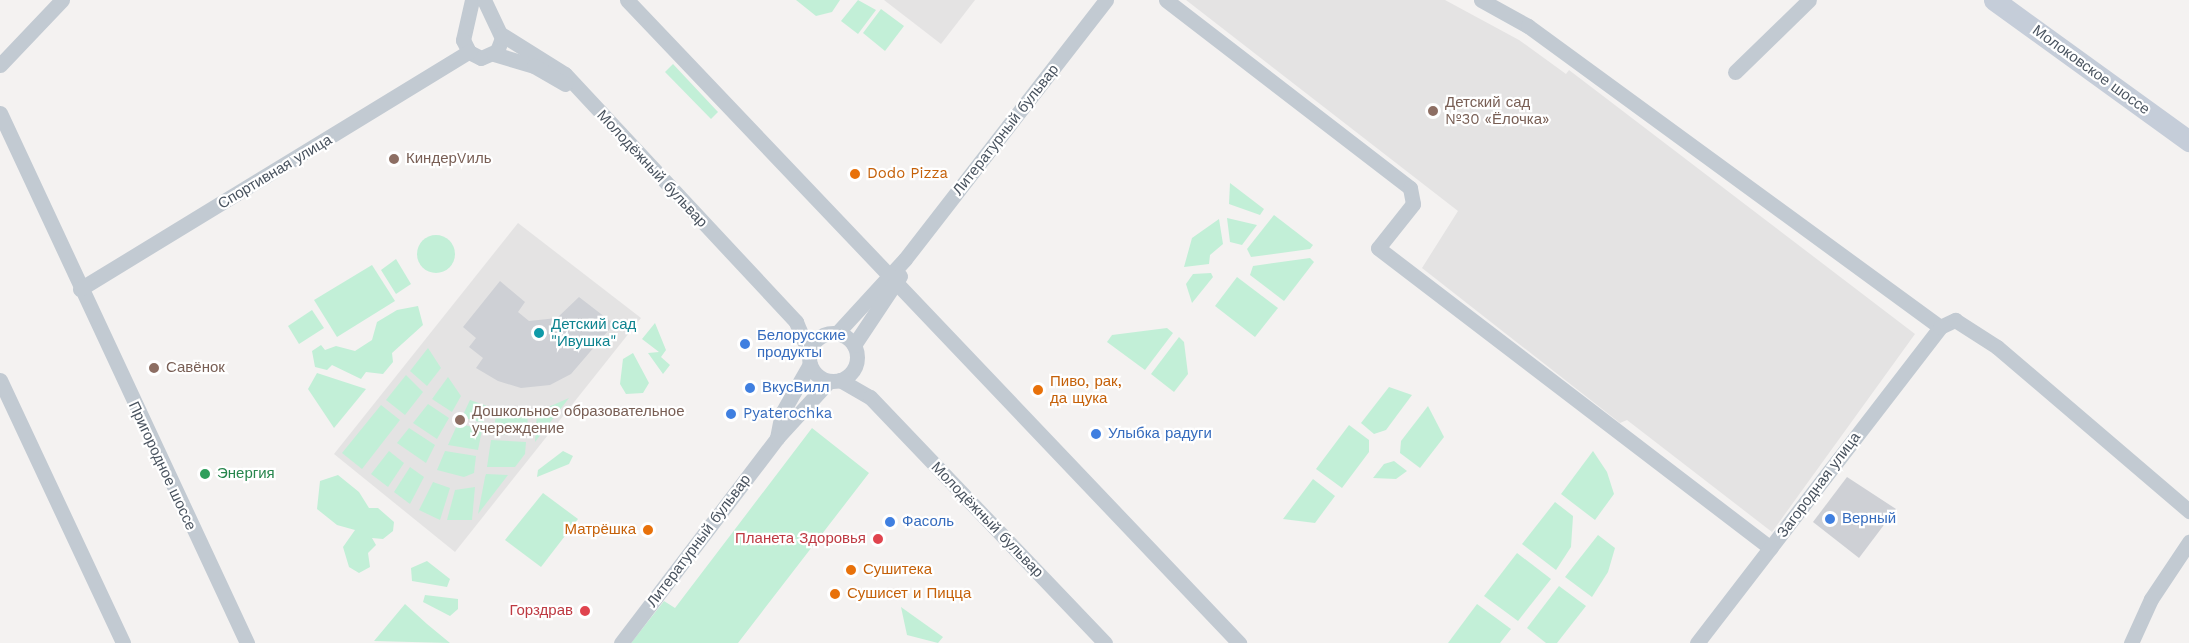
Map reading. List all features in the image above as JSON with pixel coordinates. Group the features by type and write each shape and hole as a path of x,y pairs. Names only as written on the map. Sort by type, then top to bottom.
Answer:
{"main road":[{"name":"Молоковское шоссе","path":"1994,0 2189,141"}],"street":[{"path":"0,66 62,0"},
{"path":"472,0 469,24 463,36 469,52 481,58 494,54 499,30 484,0"},
{"path":"627,0 891,280 1239,643"},
{"name":"Литературный бульвар","path":"854,345 905,259 1106,0"},
{"path":"1166,0 1410,188 1413,204 1378,248 1770,548"},
{"path":"1481,0 1528,26 1940,327 1955,320 1997,347 2189,511"},
{"path":"1735,72 1809,0"},
{"path":"469,24 486,19 499,30"},
{"name":"Молодёжный бульвар","path":"499,30 549,61 583,95 796,322 810,358 834,380 870,398"},
{"name":"Спортивная улица","path":"80,288 469,52"},
{"name":"Молодёжный бульвар","path":"494,54 534,66 583,95"},
{"name":"Пригородное шоссе","path":"0,113 247,643"},
{"name":"Литературный бульвар","path":"777,438 782,413 810,358 831,334 891,280"},
{"name":"Молодёжный бульвар","path":"796,322 854,345"},
{"name":"Загородная улица","path":"1697,643 1940,327"},
{"path":"854,345 855,366"},
{"name":"Молодёжный бульвар","path":"855,366 870,398 1106,643"},
{"name":"Литературный бульвар","path":"621,643 777,438 834,380 855,366"},
{"path":"0,381 123,643"},
{"path":"2131,643 2151,599 2189,542"}],"shaded area":[{"path":"884,0 975,0 941,44"},
{"path":"1186,0 1445,0 1519,40 1566,74 1569,70 1915,334 1772,532 1627,420 1620,423 1422,268 1458,211"},
{"name":"Дошкольное образовательное учереждение","path":"518,223 641,318 455,552 334,454"}],"green space":[{"path":"796,0 840,0 832,12 816,16"},
{"path":"858,0 876,10 858,34 841,21"},
{"path":"881,9 904,26 885,51 863,33"},
{"path":"673,64 718,112 711,119 665,72"},
{"path":"1230,183 1264,209 1260,215 1229,204"},
{"path":"1274,215 1313,245 1310,249 1251,257 1247,249"},
{"path":"1227,218 1257,225 1242,245 1230,242"},
{"path":"1219,219 1223,244 1210,255 1209,264 1184,267 1192,238"},
{"path":"436,235 449,241 455,254 449,267 436,273 423,267 417,254 423,241"},
{"path":"1310,258 1314,262 1284,301 1250,275 1253,266"},
{"path":"396,259 411,284 396,294 381,270"},
{"path":"372,265 395,301 337,337 314,300"},
{"path":"1211,273 1213,277 1192,303 1186,284 1193,274"},
{"path":"1237,277 1278,308 1255,337 1215,306"},
{"path":"418,306 423,325 392,353 393,362 383,374 366,372 361,379 332,365 327,370 315,367 312,351 321,345 325,350 336,346 355,351 372,340 377,322 397,310"},
{"path":"312,310 324,328 299,344 288,326"},
{"path":"655,323 666,350 661,357 670,365 663,374 648,353 659,352 642,339"},
{"path":"1167,328 1173,333 1145,370 1107,342 1112,335"},
{"path":"1179,337 1184,342 1188,374 1174,392 1151,374"},
{"path":"428,348 441,368 427,386 410,371"},
{"path":"633,353 649,383 643,393 626,394 620,384 623,359"},
{"path":"317,373 366,389 334,428 308,389"},
{"path":"406,375 423,392 405,415 386,400"},
{"path":"448,377 461,396 452,412 432,399"},
{"path":"1389,387 1412,395 1386,430 1374,434 1361,423"},
{"path":"569,398 535,442 537,412"},
{"path":"470,400 487,406 483,423 462,417"},
{"path":"428,404 449,418 437,439 413,423"},
{"path":"381,405 400,420 362,469 342,453"},
{"path":"1428,406 1444,437 1420,468 1400,453 1401,441"},
{"path":"497,409 528,410 527,435 493,434"},
{"path":"458,423 482,430 478,450 448,445"},
{"path":"1349,425 1369,440 1369,452 1342,488 1316,469"},
{"path":"409,428 435,445 426,463 397,443"},
{"path":"812,428 869,473 738,643 631,643 664,601 675,608"},
{"path":"491,440 526,442 525,454 515,467 487,467"},
{"path":"389,451 404,463 388,487 371,474"},
{"path":"445,451 476,456 474,473 464,477 437,470"},
{"path":"563,451 573,456 569,464 537,477 538,470"},
{"path":"1593,451 1607,472 1614,494 1595,520 1561,494"},
{"path":"1394,461 1407,471 1396,479 1373,478 1384,464"},
{"path":"410,467 424,477 410,504 394,492"},
{"path":"486,474 508,475 478,514 485,477"},
{"path":"338,475 359,492 369,508 378,508 394,522 393,531 383,539 372,538 376,545 368,553 370,567 359,573 349,567 343,547 355,530 337,525 317,509 320,481"},
{"path":"1313,479 1335,496 1315,523 1283,519"},
{"path":"433,482 450,488 440,520 419,510"},
{"path":"475,487 472,520 447,520 455,490"},
{"path":"543,493 578,519 541,567 505,540"},
{"path":"1555,502 1573,516 1571,547 1556,570 1522,544"},
{"path":"1598,535 1615,548 1608,572 1592,597 1565,577"},
{"path":"1517,553 1551,579 1518,621 1484,596"},
{"path":"427,561 450,579 447,587 412,581 411,568"},
{"path":"1559,586 1586,606 1557,643 1546,643 1527,628"},
{"path":"425,595 458,599 458,609 450,616 423,602"},
{"path":"405,604 427,624 450,643 374,641"},
{"path":"1477,604 1511,629 1500,643 1448,643"},
{"path":"901,607 943,637 938,643 907,635"}],"building":[{"name":"Детский сад \"Ивушка\"","path":"500,281 525,302 518,312 529,321 557,318 579,297 614,324 571,374 550,385 521,388 498,381 476,368 483,358 469,347 476,338 463,327"},
{"path":"1847,477 1896,509 1859,558 1813,522"}],"place":[{"name":"Детский сад №30 «Ёлочка»","path":"1433,111"},
{"name":"КиндерVиль","path":"394,159"},
{"name":"Dodo Pizza","path":"855,174"},
{"name":"Детский сад \"Ивушка\"","path":"539,333"},
{"name":"Белорусские продукты","path":"745,344"},
{"name":"Савёнок","path":"154,368"},
{"name":"ВкусВилл","path":"750,388"},
{"name":"Пиво, рак, да щука","path":"1038,390"},
{"name":"Pyaterochka","path":"731,414"},
{"name":"Дошкольное образовательное учереждение","path":"460,420"},
{"name":"Улыбка радуги","path":"1096,434"},
{"name":"Энергия","path":"205,474"},
{"name":"Верный","path":"1830,519"},
{"name":"Фасоль","path":"890,522"},
{"name":"Матрёшка","path":"648,530"},
{"name":"Планета Здоровья","path":"878,539"},
{"name":"Сушитека","path":"851,570"},
{"name":"Сушисет и Пицца","path":"835,594"},
{"name":"Горздрав","path":"585,611"}]}
